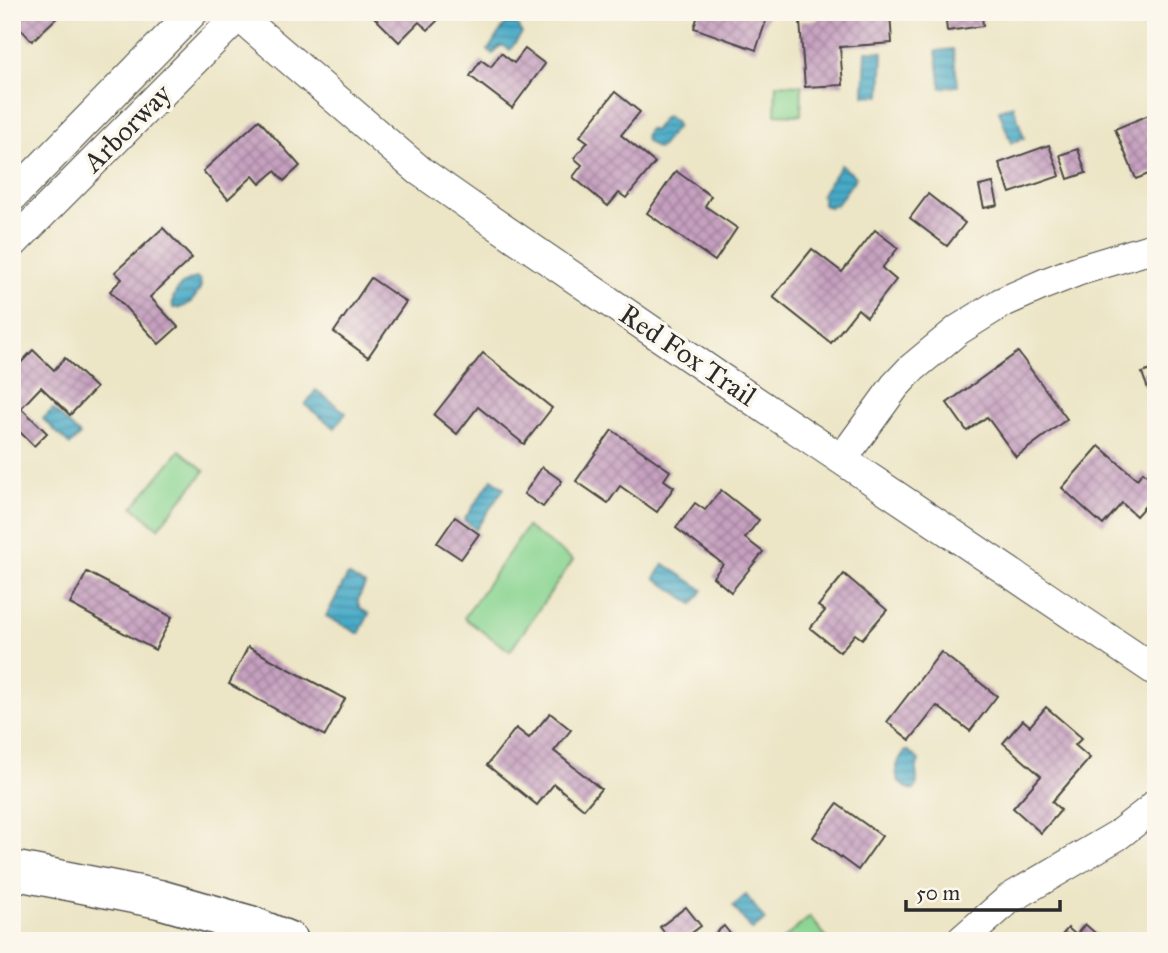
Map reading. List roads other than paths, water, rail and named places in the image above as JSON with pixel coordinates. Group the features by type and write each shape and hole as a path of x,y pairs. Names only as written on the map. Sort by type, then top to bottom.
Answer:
{"main road":[{"path":"12,870 159,899 250,925 289,941"}],"street":[{"name":"Arborway","path":"12,197 193,12"},
{"name":"Arborway","path":"12,244 240,14"},
{"name":"Red Fox Trail","path":"240,14 420,171 1156,671"},
{"path":"842,459 895,386 958,330 1001,303 1044,284 1156,247"},
{"path":"961,941 1009,899 1118,835 1156,804"}],"water":[{"path":"506,23 516,24 522,33 510,50 500,46 493,54 488,50"},
{"path":"953,49 958,86 941,88 936,51"},
{"path":"866,51 883,52 881,96 864,95"},
{"path":"1013,105 1024,138 1011,143 999,110"},
{"path":"667,116 677,126 657,149 646,141 645,134 649,129 654,131"},
{"path":"841,165 856,177 836,206 825,206 821,195"},
{"path":"197,278 201,286 194,298 183,307 173,308 174,297 179,288"},
{"path":"316,390 346,413 335,428 305,405"},
{"path":"53,409 80,435 70,445 43,419"},
{"path":"492,479 504,488 476,529 464,520"},
{"path":"664,564 703,590 693,604 655,578"},
{"path":"348,575 365,585 358,605 369,614 359,634 326,616"},
{"path":"905,751 919,760 916,788 913,790 898,779 898,763"},
{"path":"746,895 765,920 752,930 733,906"}]}
